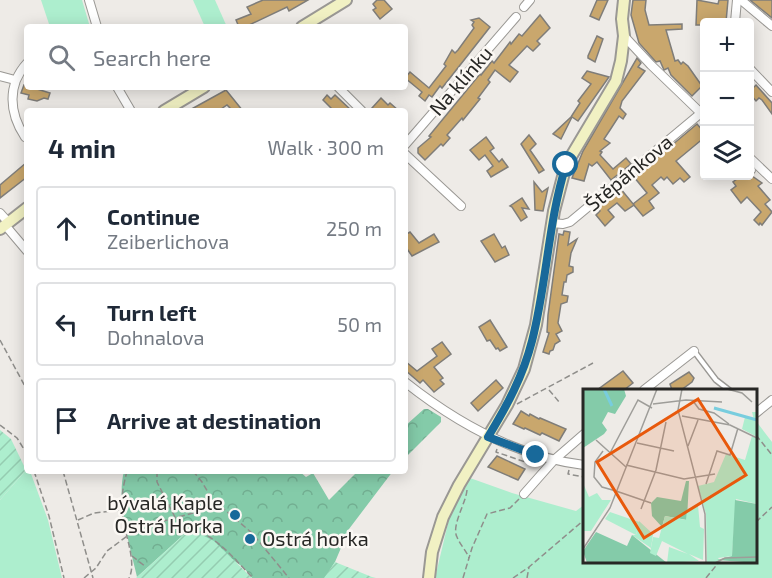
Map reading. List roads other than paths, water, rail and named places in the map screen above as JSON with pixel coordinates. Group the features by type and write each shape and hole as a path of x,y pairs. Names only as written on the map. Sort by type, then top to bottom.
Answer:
{"street":[{"path":"96,24 89,2 99,0"},
{"path":"307,24 346,0"},
{"path":"524,7 530,0"},
{"path":"429,578 432,552 443,516 514,391 527,358 539,310 558,192 566,165 616,81 624,36 622,19 624,0"},
{"path":"735,18 739,0 772,26"},
{"name":"Na klínku","path":"408,142 516,17"},
{"path":"624,36 700,111"},
{"path":"24,67 15,80 12,95 12,108 24,135"},
{"path":"753,72 772,92"},
{"path":"0,76 15,80"},
{"path":"119,90 129,108"},
{"path":"169,108 199,90"},
{"path":"341,90 359,108"},
{"name":"Štěpánkova","path":"552,223 570,222 700,116"},
{"path":"408,157 461,206"},
{"path":"754,162 772,179"},
{"path":"4,225 24,210"},
{"path":"0,213 4,225 24,248"},
{"path":"645,389 694,351"},
{"path":"408,384 439,408 488,437 554,460 583,465"},
{"path":"757,412 772,400"},
{"path":"524,494 554,460 583,436"}],"lane":[{"path":"694,351 716,380 728,389"}],"place":[{"name":"bývalá Kaple Ostrá Horka","path":"235,515"},
{"name":"Ostrá horka","path":"250,539"}]}
